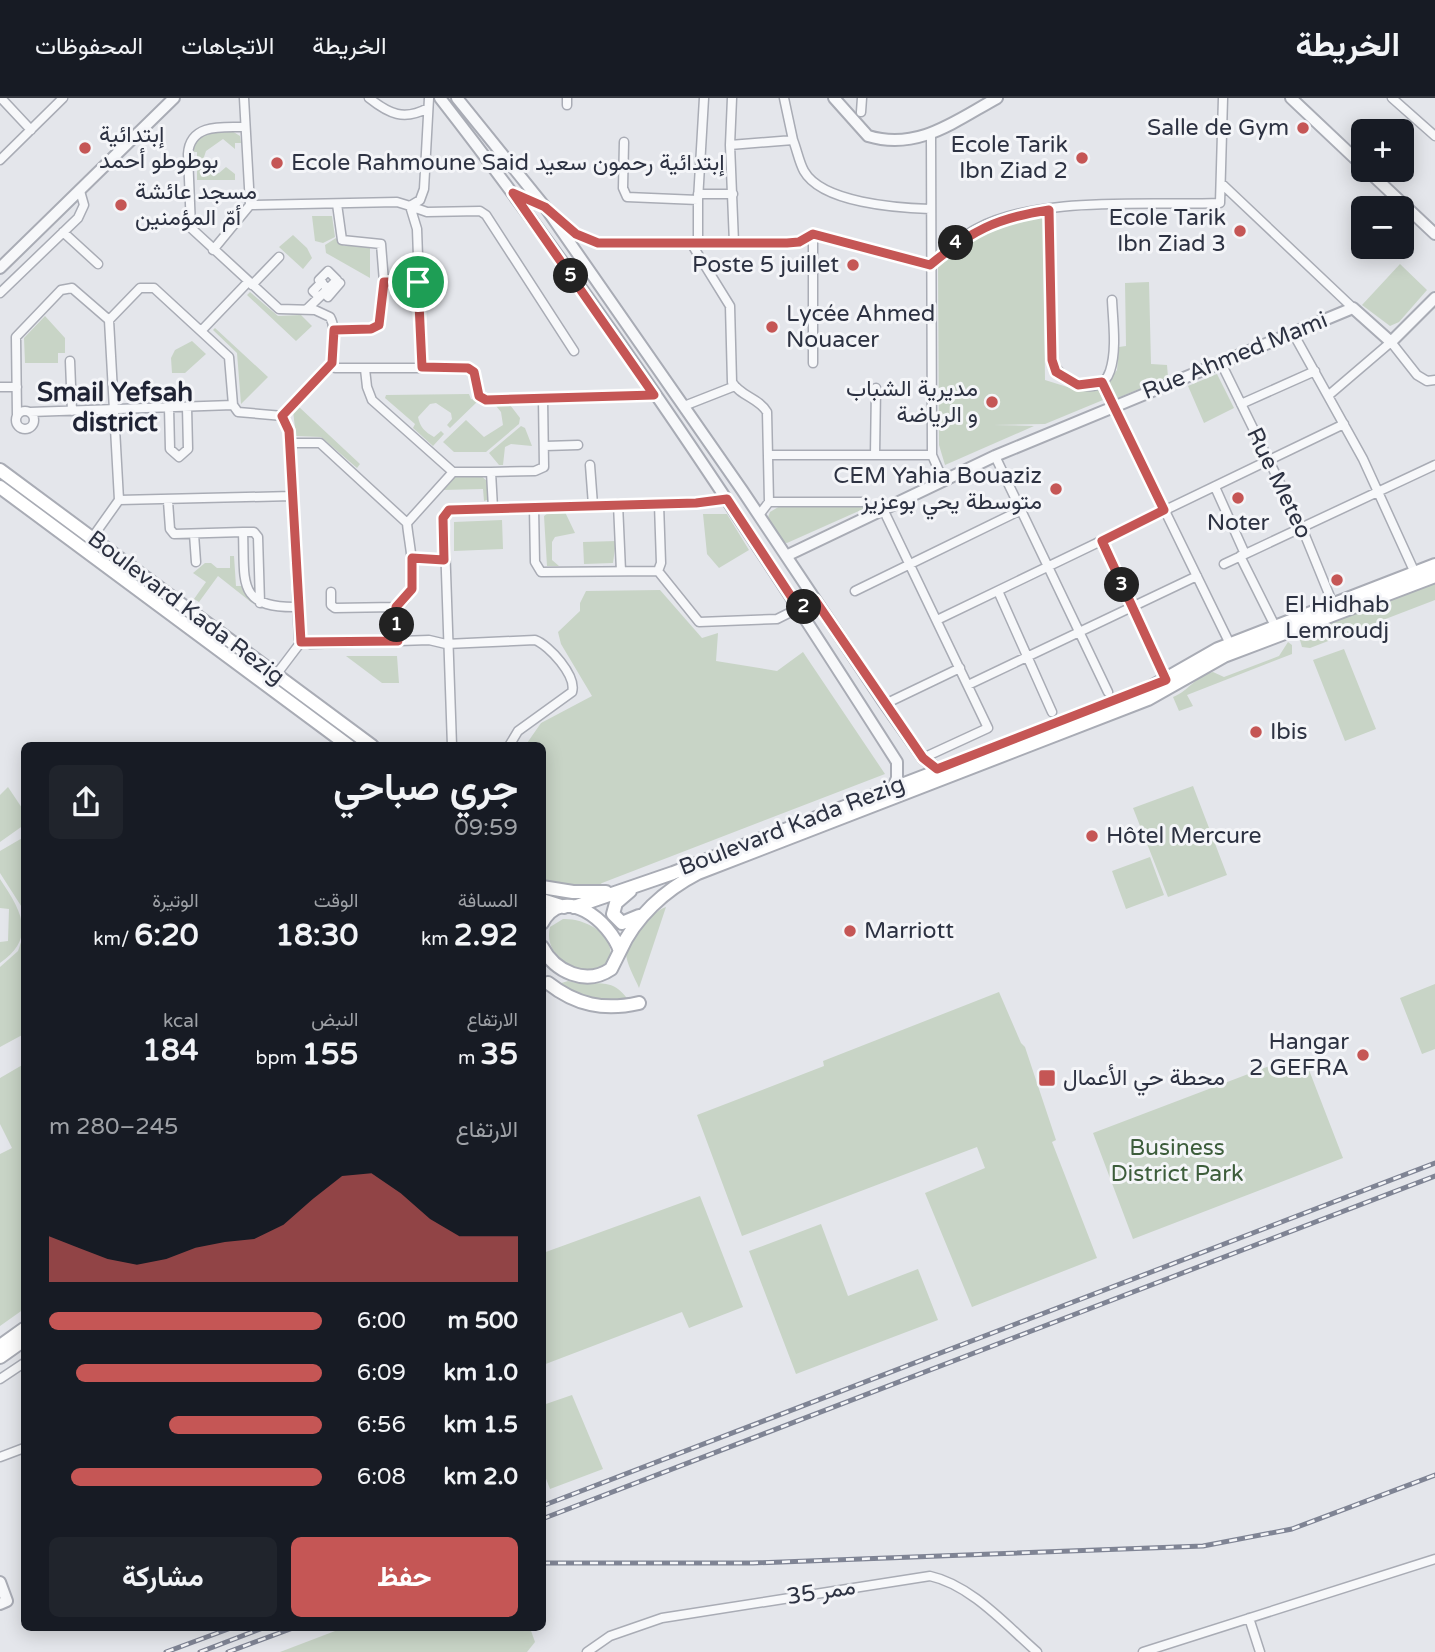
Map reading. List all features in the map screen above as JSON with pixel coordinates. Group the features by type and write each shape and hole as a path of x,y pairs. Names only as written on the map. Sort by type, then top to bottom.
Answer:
{"main road":[{"name":"Boulevard Kada Rezig","path":"0,470 367,742"},
{"name":"Boulevard Kada Rezig","path":"0,487 344,742"},
{"name":"Boulevard Kada Rezig","path":"567,972 585,977 607,972 618,960 620,951 646,912 675,887 698,873 1148,699 1210,664 1333,604 1435,565"},
{"name":"Boulevard Kada Rezig","path":"546,918 551,911 636,887 1166,680 1230,644 1279,630 1435,576"},
{"path":"636,887 616,903 613,914 622,923 646,912"},
{"path":"546,888 573,892 621,891"},
{"path":"546,901 587,911 606,924 620,951"},
{"path":"546,953 567,972 546,979"},
{"path":"546,981 571,999 598,1007 639,1003"},
{"path":"0,1346 21,1331"},
{"path":"0,1357 21,1342"}],"street":[{"path":"1,98 31,130"},
{"path":"0,160 63,98"},
{"path":"0,268 174,98"},
{"path":"213,250 250,205 244,98"},
{"path":"369,98 394,115 415,115 428,108"},
{"path":"410,206 419,200 424,188 429,98"},
{"path":"440,98 513,193 745,526 897,762 897,778 893,787"},
{"path":"457,98 545,207 759,515 885,705 923,758 937,769"},
{"path":"704,98 695,243 730,306 731,375 735,387 765,408 769,502 759,515 745,526"},
{"path":"732,98 730,145 734,243"},
{"path":"784,98 793,140 804,172 819,186 872,203 930,209"},
{"path":"834,98 868,136 901,141 927,140 991,100"},
{"path":"861,112 862,98"},
{"path":"930,265 976,229 999,219 1049,210 1124,204 1220,203 1223,185 1223,98"},
{"path":"1291,98 1351,155"},
{"path":"1392,98 1435,136"},
{"path":"245,127 207,129 197,134 188,146 191,228 279,309 307,309 326,314 333,322 332,363 282,416"},
{"path":"730,145 793,140"},
{"path":"927,140 932,455 943,480"},
{"path":"624,142 623,188 627,197 733,194"},
{"path":"1380,182 1435,234"},
{"path":"1223,185 1353,308"},
{"path":"0,293 83,211 80,191"},
{"path":"513,193 545,207 576,234 598,243 799,242 813,234 930,265"},
{"path":"250,205 397,202 426,212 480,211 486,215 574,352"},
{"path":"334,330 371,329 379,325 384,282 381,244 342,240 337,204"},
{"path":"410,206 417,229 422,367"},
{"path":"1049,210 1052,360 1056,372 1066,380 1078,385 1102,382 1110,373 1112,300"},
{"path":"63,232 98,264"},
{"path":"813,234 813,363"},
{"path":"201,331 279,257"},
{"path":"307,309 323,290 337,280 328,271 319,280 323,290"},
{"path":"384,282 418,282"},
{"path":"109,320 140,288 154,288 229,357 233,405 242,414 282,416 288,423 301,642 276,675"},
{"path":"92,538 118,500 113,409 109,320 77,290 61,290 16,337 17,387 27,412 72,411 113,409 233,405"},
{"path":"1329,395 1391,342 1435,298"},
{"name":"Rue Ahmed Mami","path":"786,556 995,456 1353,308 1391,342"},
{"path":"1293,333 1345,424 1415,573"},
{"path":"1391,342 1417,374 1427,381 1435,380"},
{"path":"70,360 72,411"},
{"path":"332,363 340,369 468,368 474,372 479,396 486,400 654,395"},
{"name":"Rue Meteo","path":"1221,363 1302,528 1333,604"},
{"path":"365,369 372,400 453,472 541,470 545,465 543,398"},
{"path":"1241,404 1315,371"},
{"path":"1102,382 1230,644"},
{"path":"0,387 17,387"},
{"path":"684,406 735,387"},
{"path":"875,455 876,388"},
{"path":"169,407 170,449 179,457 188,449 187,407"},
{"path":"937,620 1345,424"},
{"path":"289,443 320,443 407,523"},
{"path":"545,446 578,445"},
{"path":"768,455 932,455"},
{"path":"995,456 1108,692"},
{"path":"590,465 593,505"},
{"path":"1224,564 1435,465"},
{"path":"398,641 396,607 412,589 412,558 408,545 407,523 453,472"},
{"path":"491,472 493,508"},
{"path":"1215,487 1243,555 1279,630"},
{"path":"118,500 292,496"},
{"path":"452,742 446,644 444,513 449,510 659,504 727,499"},
{"path":"169,500 172,533 257,534 260,603"},
{"path":"769,502 862,502"},
{"path":"658,571 661,563 659,504"},
{"path":"618,505 621,571"},
{"path":"534,507 535,562 541,572 658,571"},
{"path":"882,508 988,728 923,758"},
{"path":"855,591 1021,510"},
{"path":"243,532 245,584 260,603 271,607 297,607"},
{"path":"194,534 195,562"},
{"path":"1102,541 1166,680"},
{"path":"412,558 444,560"},
{"path":"658,571 693,618 704,624 777,619 800,610 815,600"},
{"path":"968,685 1197,576"},
{"path":"998,591 1052,712"},
{"path":"331,592 331,605 335,608 396,607"},
{"path":"301,642 429,640 446,644 534,640 543,643 572,681 572,692 518,731 511,742"},
{"path":"885,705 960,668"},
{"path":"0,1379 21,1365"},
{"path":"0,1457 21,1449"},
{"path":"1143,1652 1435,1559"},
{"name":"ممر 35","path":"587,1652 610,1636 662,1618 930,1576 946,1579 971,1596 1037,1652"},
{"path":"0,1582 7,1601 0,1604"},
{"path":"1249,1618 1260,1652"}],"green space":[{"path":"213,131 232,131 240,136 241,143 235,143 235,149 223,139 206,151 204,157 214,171 219,173 226,167 235,174 235,180 197,180 197,152 192,152 193,147 199,138"},
{"path":"312,216 332,216 335,237 323,243 315,241"},
{"path":"1043,217 1045,380 1077,390 1097,387 1103,400 1045,424 993,425 1034,426 945,465 939,445 938,265 976,235 1008,223"},
{"path":"293,235 307,248 312,258 303,269 279,247"},
{"path":"336,238 344,246 370,246 370,278 326,253 325,245"},
{"path":"1400,264 1427,290 1399,322 1390,326 1362,305"},
{"path":"1149,282 1151,364 1167,365 1168,377 1115,399 1107,384 1117,370 1119,347 1126,346 1125,283"},
{"path":"250,292 278,316 301,315 312,326 296,341 247,295"},
{"path":"45,316 65,338 65,353 58,353 58,363 25,363 24,338"},
{"path":"215,328 268,377 241,404 237,353 213,330"},
{"path":"192,341 206,354 185,373 172,373 171,358 175,350"},
{"path":"1217,374 1234,408 1204,423 1188,386"},
{"path":"469,394 471,399 478,401 450,428 447,425 452,419 451,413 436,403 430,404 418,417 426,431 434,437 441,431 444,434 433,446 413,428 415,424 385,398 386,395"},
{"path":"492,401 507,401 520,418 519,424 486,452 454,452 443,442 466,420 484,437 503,425 501,412"},
{"path":"298,406 360,464 357,468 321,437 296,436 293,411"},
{"path":"521,426 525,428 532,446 511,444 505,447 503,465 499,465 489,453"},
{"path":"480,475 487,481 487,500 484,501 483,489 442,490 454,476"},
{"path":"780,506 870,506 787,543 782,542 767,520 770,512"},
{"path":"565,512 575,533 555,537 552,542 552,560 559,566 547,566 544,516 548,513"},
{"path":"703,514 727,514 749,550 719,568 707,554"},
{"path":"502,520 503,549 454,551 454,522"},
{"path":"616,541 613,563 584,564 583,542"},
{"path":"230,556 234,556 236,586 242,586 247,597 256,606 218,576 199,602 194,599 206,582 193,573 205,563 211,563 217,568 230,568"},
{"path":"1435,583 1435,600 1310,648 1302,647 1300,640 1307,632"},
{"path":"660,590 702,638 718,633 716,661 777,671 803,652 885,774 595,888 546,881 546,742 528,742 541,723 592,696 561,644 558,632 580,611 580,603 586,591"},
{"path":"1288,642 1292,645 1292,654 1187,695 1193,706 1179,711 1173,697 1202,676 1213,672 1224,677 1279,656"},
{"path":"1344,649 1376,729 1345,741 1313,660"},
{"path":"346,656 397,656 399,683 382,683"},
{"path":"1193,786 1227,875 1168,897 1133,808"},
{"path":"8,787 21,806 21,827 0,842 0,795"},
{"path":"21,839 21,906 0,873 0,851"},
{"path":"1150,857 1164,895 1126,909 1112,871"},
{"path":"0,879 19,912 21,936 12,953 0,963 0,942 8,941 9,909 0,908"},
{"path":"666,907 639,988 627,960 627,946 654,914"},
{"path":"563,919 591,925 605,937 610,954 608,964 587,970 567,964 558,957 549,938 550,927"},
{"path":"21,942 21,1036 0,1047 0,967 18,951"},
{"path":"568,981 616,987 629,1001 596,1004 558,984"},
{"path":"1435,984 1435,1049 1422,1054 1400,998"},
{"path":"999,992 1025,1047 1056,1140 1052,1142 1097,1258 972,1307 925,1193 985,1168 977,1147 742,1236 697,1115 824,1066 823,1061"},
{"name":"Business District Park","path":"1304,1057 1343,1158 1133,1239 1093,1133 1280,1062 1282,1065"},
{"path":"21,1066 21,1311 0,1326 0,1154 12,1148 0,1124 0,1078"},
{"path":"700,1196 743,1307 689,1328 682,1312 546,1364 546,1252"},
{"path":"821,1224 848,1296 918,1269 938,1320 796,1374 749,1251"},
{"path":"572,1395 603,1469 550,1489 546,1479 546,1404"},
{"path":"335,1631 531,1631 535,1642 527,1652 280,1652"}],"railway":[{"path":"546,1504 1435,1163"},
{"path":"546,1517 1435,1176"},
{"path":"546,1563 753,1563 1203,1546 1292,1529 1435,1475"},
{"path":"166,1652 223,1631"},
{"path":"200,1652 255,1631"},
{"path":"228,1652 285,1631"}],"place":[{"name":"Salle de Gym","path":"1303,128"},
{"name":"إبتدائية بوطوطو أحمد","path":"85,148"},
{"name":"Ecole Tarik Ibn Ziad 2","path":"1082,158"},
{"name":"Ecole Rahmoune Said إبتدائية رحمون سعيد","path":"277,163"},
{"name":"مسجد عائشة أمّ المؤمنين","path":"121,205"},
{"name":"Ecole Tarik Ibn Ziad 3","path":"1240,231"},
{"name":"Poste 5 juillet","path":"853,265"},
{"name":"Lycée Ahmed Nouacer","path":"772,327"},
{"name":"مديرية الشباب و الرياضة","path":"992,402"},
{"name":"CEM Yahia Bouaziz متوسطة يحي بوعزيز","path":"1056,489"},
{"name":"Noter","path":"1238,498"},
{"name":"El Hidhab Lemroudj","path":"1337,580"},
{"name":"Ibis","path":"1256,732"},
{"name":"Hôtel Mercure","path":"1092,836"},
{"name":"Marriott","path":"850,931"},
{"name":"Hangar 2 GEFRA","path":"1363,1055"},
{"name":"محطة حي الأعمال","path":"1047,1078"}],"district":[{"name":"Smail Yefsah district","path":"115,407"}],"route":[{"path":"513,193 545,207 576,234 598,243 787,243 799,242 813,234 930,265 976,229 999,219 1049,210 1052,360 1056,372 1078,385 1102,382 1164,510 1102,541 1166,680 1140,693 937,769 923,758 815,600 800,610 727,499 696,503 449,510 444,513 443,518 444,560 412,558 412,589 407,598 396,607 398,641 316,644 301,642 289,431 288,423 282,416 332,363 334,330 375,328 381,321 384,282 418,282 422,367 468,368 477,378 479,396 486,400 654,395 513,193"}]}
